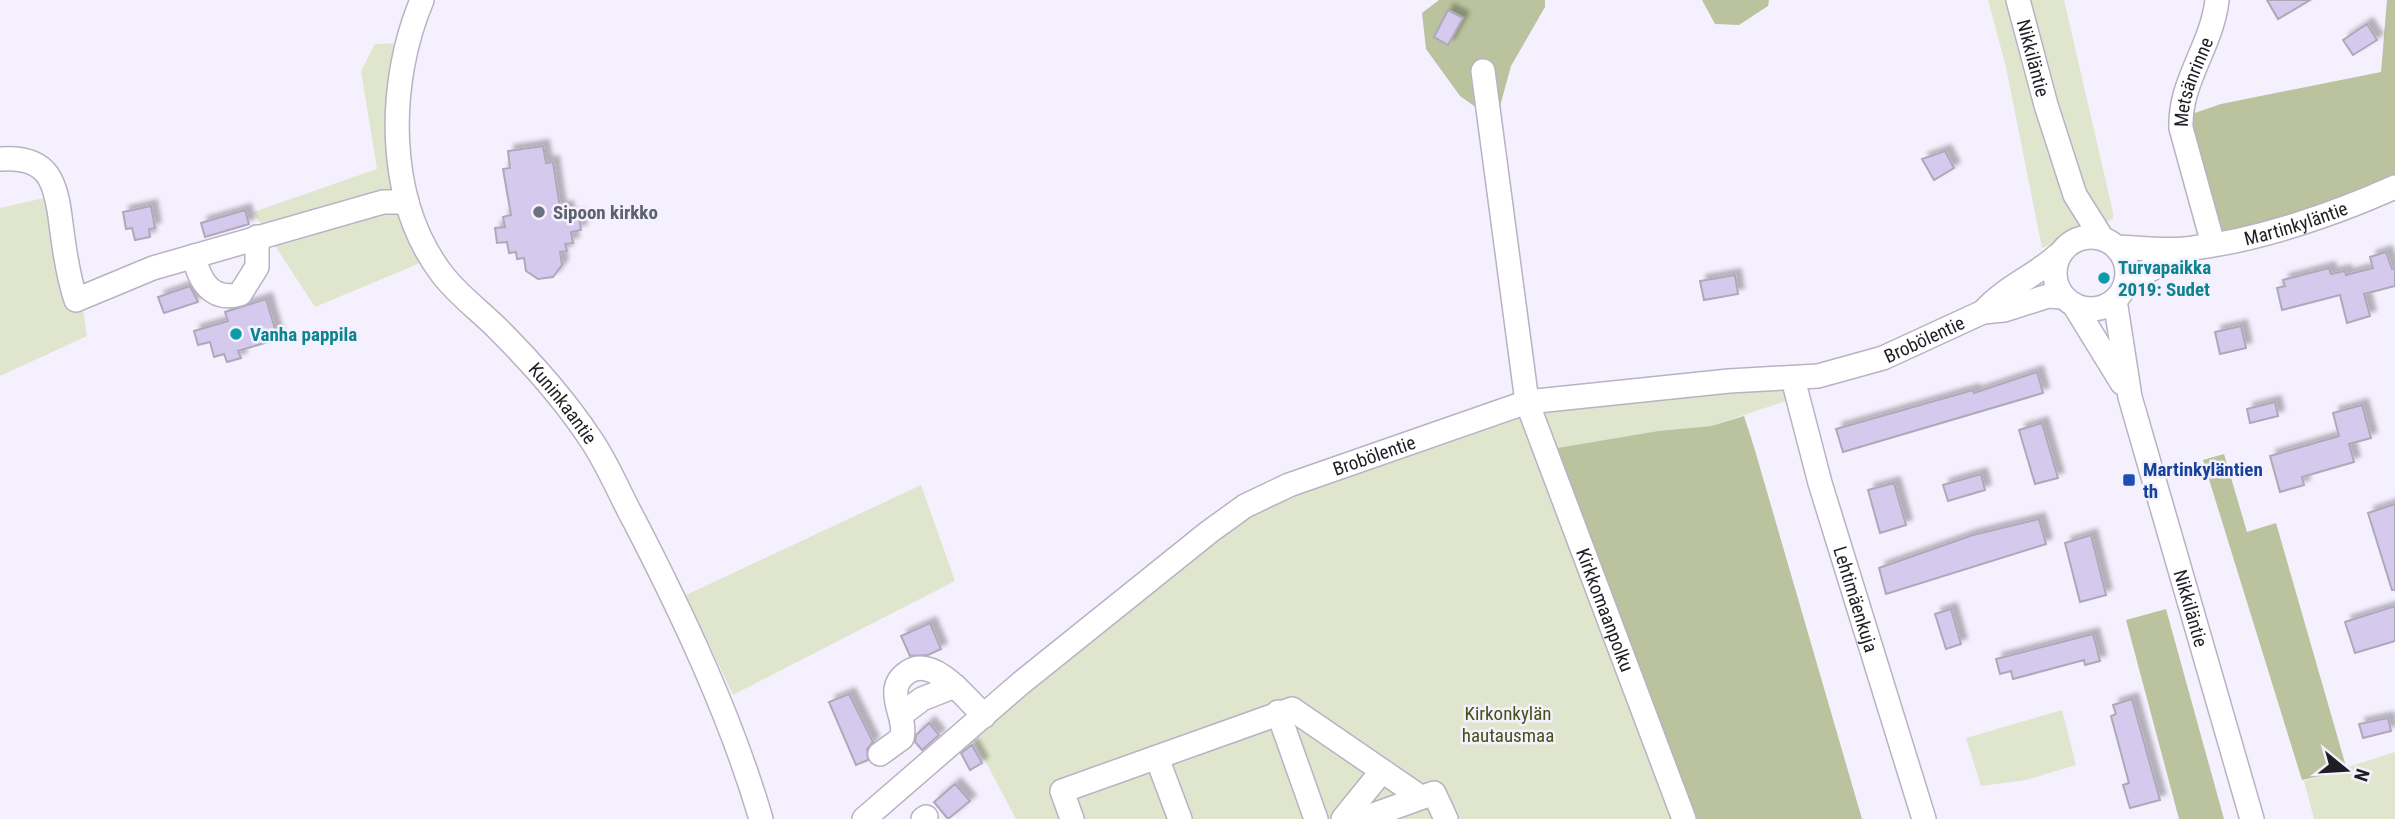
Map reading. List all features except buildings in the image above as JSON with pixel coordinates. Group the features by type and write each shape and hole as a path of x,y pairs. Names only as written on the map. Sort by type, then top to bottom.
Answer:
{"street":[{"name":"Kuninkaantie","path":"422,0 408,43 397,109 407,202 427,250 442,274 533,365 591,440 662,575 739,750 761,819"},
{"name":"Nikkiläntie","path":"2018,0 2046,105 2075,195 2110,242"},
{"name":"Metsänrinne","path":"2203,246 2180,110 2186,85 2211,31 2217,0"},
{"name":"Kirkkomaanpolku","path":"1483,71 1527,402 1685,819"},
{"path":"0,159 32,161 45,171 52,182 58,198 76,300 150,258 194,256 383,202 407,202"},
{"name":"Martinkyläntie","path":"2121,290 2203,246 2285,227 2395,187"},
{"name":"Nikkiläntie","path":"2064,249 2075,195"},
{"path":"194,256 198,275 217,295 240,295 257,267 257,237"},
{"path":"2079,237 2110,242 2127,268 2121,290 2095,309 2069,301 2054,277 2064,249 2079,237"},
{"name":"Martinkyläntie","path":"2110,242 2203,246"},
{"name":"Brobölentie","path":"1983,312 2000,293 2044,268 2064,249"},
{"name":"Nikkiläntie","path":"2121,290 2130,397 2252,819"},
{"name":"Brobölentie","path":"864,819 1088,628 1245,506 1289,485 1527,402 1729,381 1793,379 1841,370 1883,358 1983,312 2048,296 2069,301"},
{"name":"Nikkiläntie","path":"2069,301 2130,397"},
{"name":"Lehtimäenkuja","path":"1793,379 1820,483 1924,819"},
{"path":"880,754 902,738 905,725 896,700 896,686 907,672 925,668 955,685 984,716"},
{"path":"901,715 922,699 955,685"},
{"path":"1072,819 1062,791 1292,709 1419,796"},
{"path":"1278,712 1316,819"},
{"path":"1157,758 1180,819"},
{"path":"1343,819 1382,771"},
{"path":"1362,819 1419,796 1434,793 1446,819"}],"green space":[{"path":"1439,0 1545,0 1545,7 1511,66 1499,110 1491,118 1460,96 1426,49 1422,13"},
{"path":"1702,0 1769,0 1768,6 1739,25 1715,24"},
{"path":"1988,0 2064,0 2113,212 2113,219 2042,248 2006,67"},
{"path":"2387,0 2395,0 2395,187 2224,242 2180,118 2221,104 2381,72"},
{"path":"408,43 399,147 432,258 315,307 253,212 377,169 361,71 375,44"},
{"path":"66,193 87,336 0,376 0,208"},
{"name":"Kirkonkylän hautausmaa","path":"1793,379 1798,397 1711,426 1658,431 1545,450 1684,819 1016,819 973,738 1245,506 1527,402"},
{"path":"1744,416 1862,819 1688,819 1545,450 1658,431 1711,426"},
{"path":"2224,454 2247,532 2276,523 2347,770 2302,780 2203,460"},
{"path":"921,485 955,581 733,695 686,595"},
{"path":"2166,609 2224,819 2179,819 2126,620"},
{"path":"2062,710 2076,765 2026,780 1981,786 1966,738"},
{"path":"2395,752 2395,819 2314,819 2304,781"}],"place":[{"name":"Sipoon kirkko","path":"539,212"},
{"name":"Turvapaikka 2019: Sudet","path":"2104,278"},
{"name":"Vanha pappila","path":"236,334"},
{"name":"Martinkyläntien th","path":"2129,480"}]}
